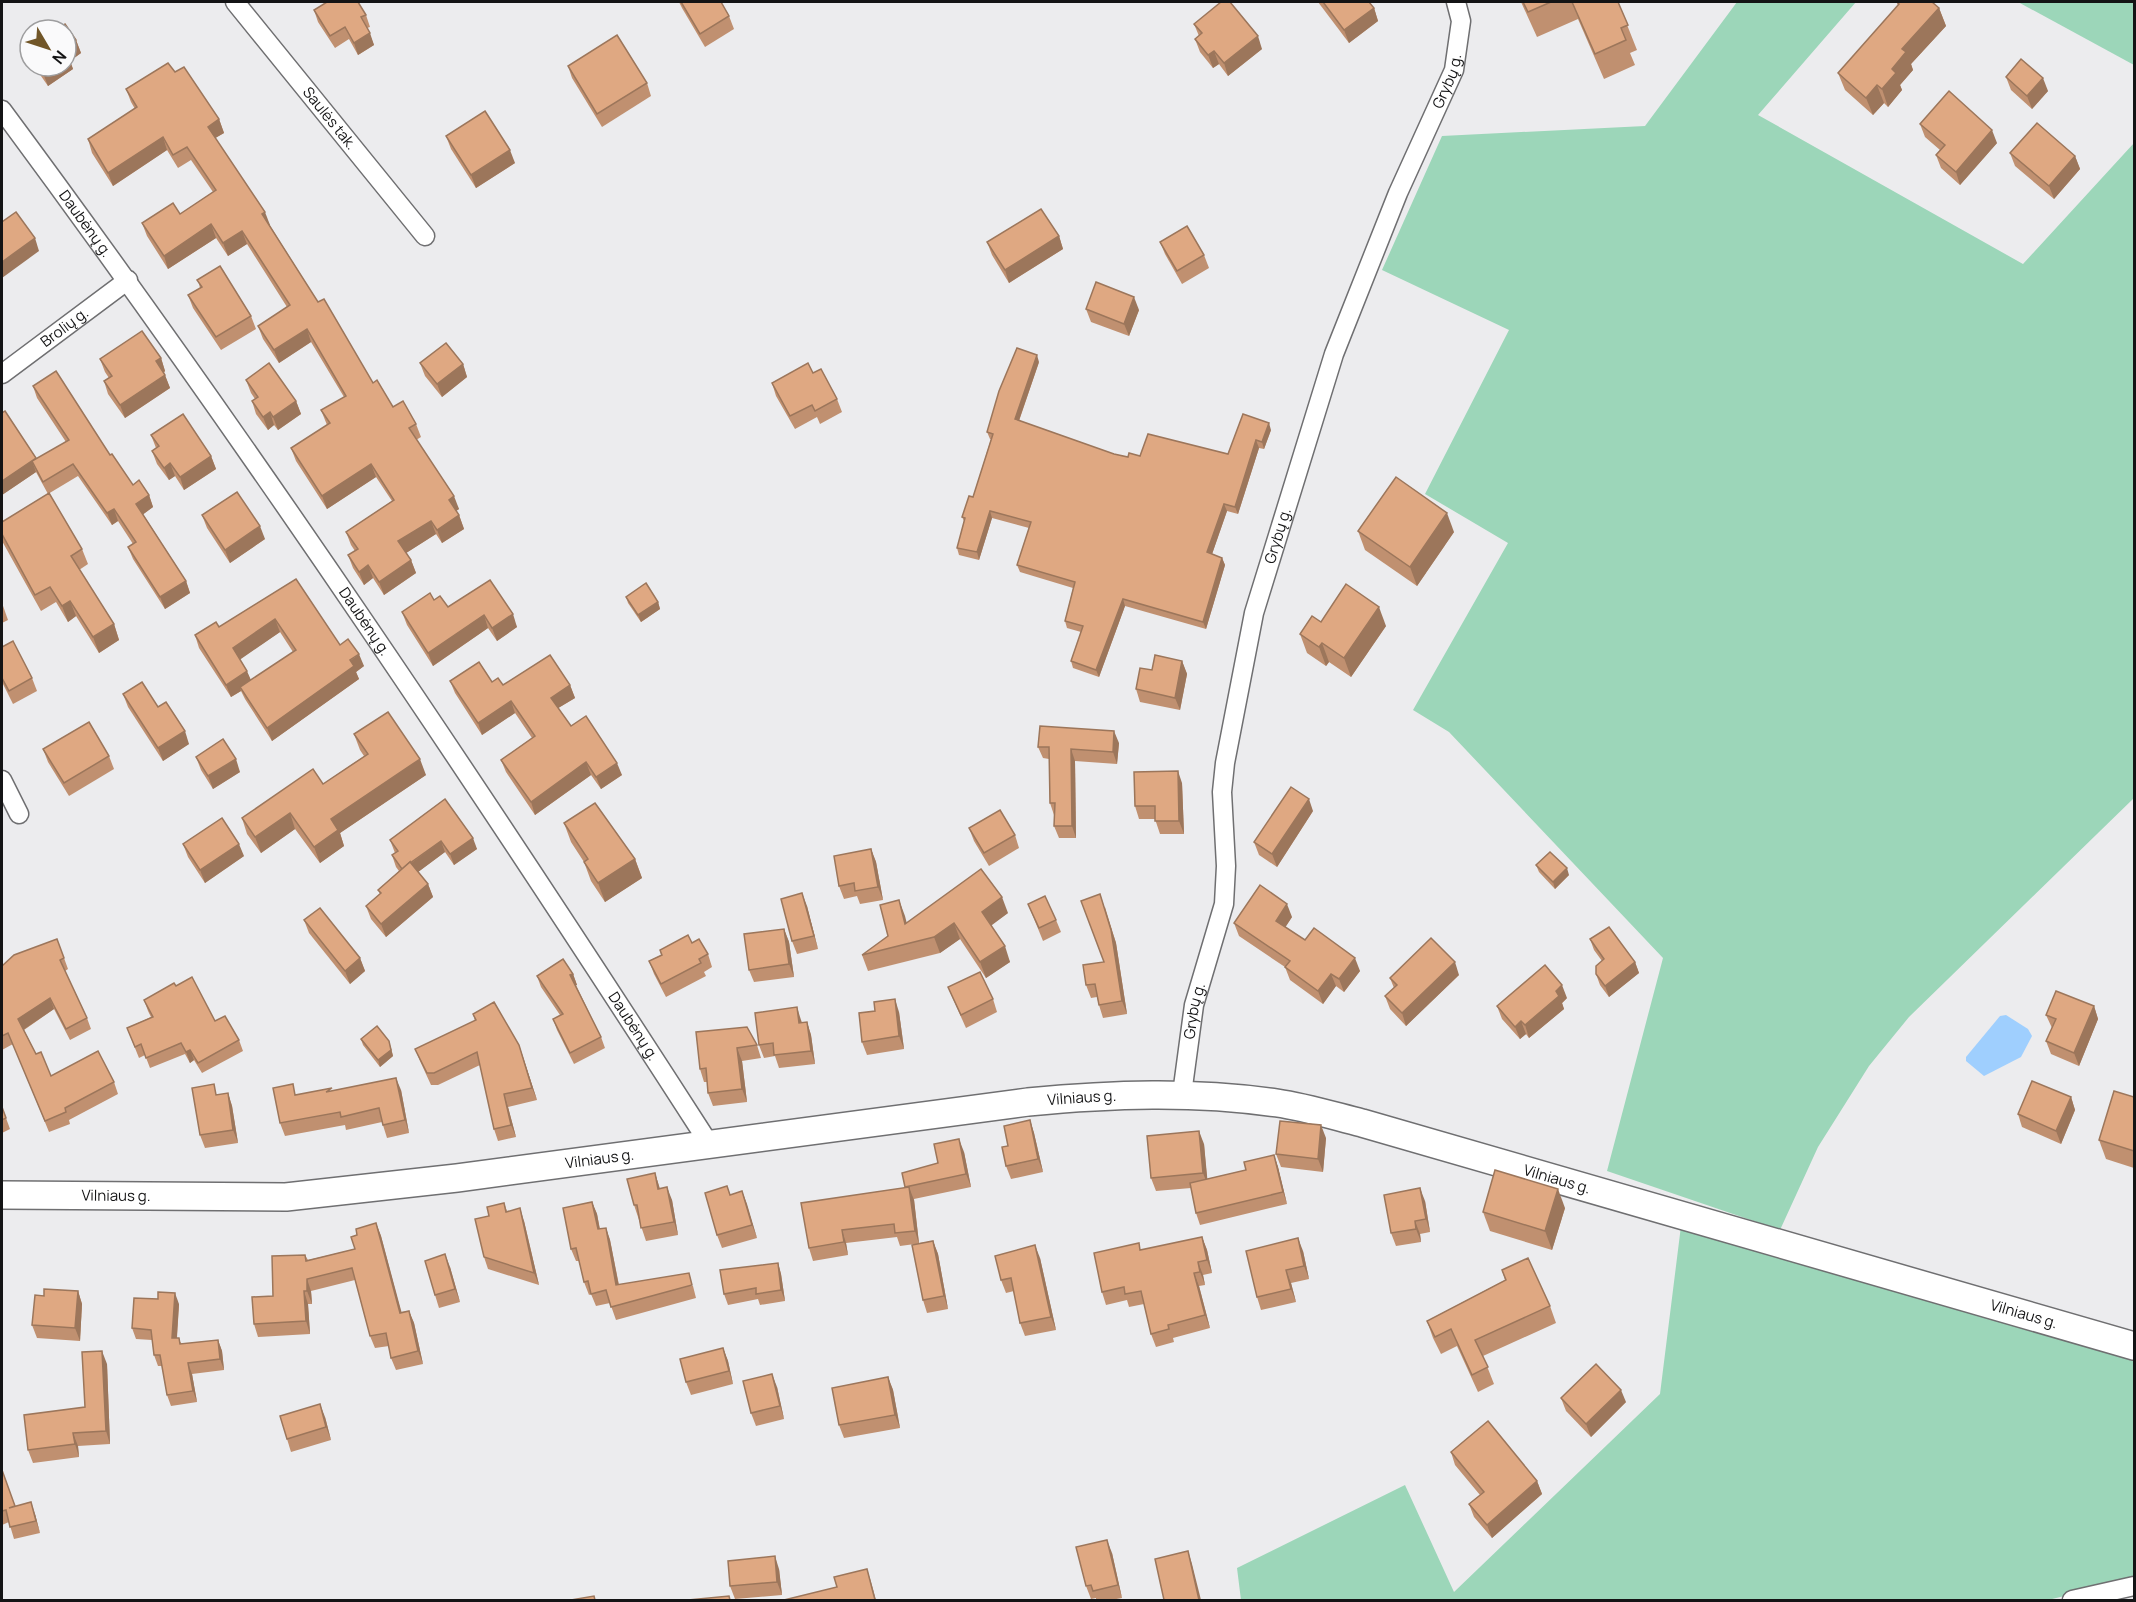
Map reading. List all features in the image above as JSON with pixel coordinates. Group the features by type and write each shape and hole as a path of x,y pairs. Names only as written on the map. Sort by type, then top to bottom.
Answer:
{"main road":[{"name":"Vilniaus g.","path":"2,1195 286,1197 711,1145 1028,1102 1110,1094 1182,1094 1279,1103 1362,1123 2134,1346"}],"street":[{"name":"Saulės tak.","path":"235,2 425,236"},
{"name":"Grybų g.","path":"1182,1094 1194,1005 1224,904 1226,866 1222,792 1224,764 1254,613 1334,354 1398,193 1454,70 1461,21 1456,2"},
{"name":"Daubėnų g.","path":"2,110 128,280 544,886 711,1145"},
{"name":"Brolių g.","path":"2,374 128,280"},
{"path":"2,780 19,814"},
{"path":"2072,1600 2134,1586"}],"green space":[{"path":"1737,2 1856,2 1758,115 2023,264 2134,143 2134,798 1909,1017 1869,1066 1818,1147 1780,1230 1607,1171 1663,958 1449,732 1413,710 1508,543 1425,494 1509,330 1382,270 1442,136 1645,126"},
{"path":"2018,2 2134,2 2134,65"},
{"path":"1681,1226 2134,1361 2134,1579 2048,1600 1241,1600 1237,1568 1405,1485 1454,1592 1660,1394"}],"water":[{"path":"2006,1015 2028,1029 2032,1036 2021,1057 1984,1076 1966,1061 1966,1057 2000,1016"}],"building":[{"path":"327,2 358,2 366,15 361,17 370,33 354,43 345,27 330,36 314,10"},
{"path":"681,2 721,2 729,16 700,34"},
{"path":"1221,2 1230,2 1258,36 1224,63 1214,51 1208,55 1195,39 1202,33 1194,24"},
{"path":"1323,2 1369,2 1374,8 1344,30"},
{"path":"1523,2 1551,2 1528,12"},
{"path":"1572,2 1618,2 1628,25 1621,28 1626,40 1595,54"},
{"path":"1897,2 1932,2 1939,8 1902,49 1906,52 1892,69 1896,73 1882,89 1877,85 1866,98 1838,73 1899,4"},
{"path":"617,35 647,83 597,114 568,66"},
{"path":"2021,59 2043,78 2027,96 2006,77"},
{"path":"168,63 175,72 184,67 219,119 208,127 265,212 262,214 318,302 324,299 373,383 377,380 393,407 403,401 416,424 409,428 454,496 449,500 459,515 437,530 431,521 398,541 411,560 379,582 368,565 359,572 348,555 358,549 346,532 394,500 371,464 322,496 291,448 330,423 321,410 346,396 307,329 274,350 258,326 290,305 242,231 223,243 211,224 164,256 142,223 173,203 180,214 216,190 187,147 173,155 163,137 108,173 88,139 137,107 126,89"},
{"path":"1949,91 1992,130 1956,172 1936,155 1945,145 1920,124"},
{"path":"485,111 510,150 471,175 446,136"},
{"path":"2037,123 2075,156 2049,186 2010,153"},
{"path":"1041,209 1059,236 1005,270 987,242"},
{"path":"16,212 35,238 2,262 2,222"},
{"path":"1187,226 1204,255 1177,271 1160,242"},
{"path":"220,266 251,316 216,337 188,295 202,287 197,280"},
{"path":"1096,282 1134,297 1124,324 1086,309"},
{"path":"142,331 161,358 156,361 165,375 120,405 104,381 112,376 100,359"},
{"path":"446,343 463,364 437,384 420,363"},
{"path":"1017,348 1037,355 1015,419 1114,454 1128,457 1129,453 1140,456 1148,434 1228,454 1243,414 1269,423 1262,442 1256,440 1235,507 1224,504 1207,552 1222,558 1203,622 1123,599 1096,670 1071,661 1083,626 1065,621 1075,582 1017,565 1031,522 990,511 977,552 957,548 965,518 962,517 969,496 973,497 993,434 987,432 999,391"},
{"path":"269,363 296,401 273,417 270,412 263,417 252,401 258,397 246,380"},
{"path":"808,363 813,373 821,369 837,399 815,411 812,405 790,416 772,383"},
{"path":"56,371 110,455 112,454 133,485 139,480 149,495 136,504 186,581 160,597 128,547 136,542 114,509 107,513 73,464 43,482 32,461 69,440 33,386"},
{"path":"5,411 36,458 2,481 2,413"},
{"path":"183,414 211,456 180,477 170,463 164,468 152,451 159,446 151,435"},
{"path":"1396,477 1447,513 1410,567 1358,531"},
{"path":"237,492 260,526 225,550 202,515"},
{"path":"49,493 82,549 71,556 114,624 93,637 70,601 62,606 50,587 35,595 2,534 2,522"},
{"path":"296,579 340,645 348,639 359,654 350,660 354,666 267,728 240,687 296,650 275,619 233,648 247,671 226,685 195,635 216,622 219,627"},
{"path":"490,580 513,614 492,628 484,615 428,653 402,612 430,593 434,600 440,596 448,607"},
{"path":"646,583 658,602 638,615 626,597"},
{"path":"1346,584 1379,607 1344,658 1322,643 1319,647 1300,634 1312,616 1321,622"},
{"path":"13,641 32,678 9,691 2,678 2,647"},
{"path":"550,655 570,685 551,698 571,726 586,716 617,763 596,777 586,762 531,802 501,760 535,736 511,701 478,723 450,681 479,662 492,682 498,678 503,685"},
{"path":"1155,655 1182,661 1175,698 1136,689 1140,668 1152,670"},
{"path":"142,682 158,707 166,702 185,731 158,748 123,694"},
{"path":"388,712 420,759 331,819 338,830 314,847 290,813 255,837 242,818 313,769 323,784 368,754 354,734"},
{"path":"89,722 109,756 64,783 43,749"},
{"path":"1040,726 1114,731 1113,752 1071,749 1072,826 1054,826 1055,803 1050,803 1049,747 1038,747"},
{"path":"223,739 236,759 208,776 196,757"},
{"path":"1178,771 1179,821 1155,821 1155,806 1135,806 1134,772"},
{"path":"1291,787 1309,799 1272,854 1254,842"},
{"path":"445,799 473,838 450,854 441,841 402,869 392,855 398,851 390,840"},
{"path":"595,803 635,859 598,883 584,862 588,859 564,823"},
{"path":"1000,810 1015,835 984,853 969,828"},
{"path":"222,818 239,844 200,870 183,844"},
{"path":"871,849 878,887 855,891 854,883 839,886 834,856"},
{"path":"1550,852 1567,868 1553,882 1536,865"},
{"path":"410,862 428,884 381,924 366,906 381,893 378,890"},
{"path":"981,869 1002,897 982,912 1005,946 980,962 954,923 934,937 862,955 888,936 880,905 899,900 905,924"},
{"path":"1260,885 1287,904 1276,921 1305,940 1314,928 1355,958 1339,979 1331,974 1318,991 1285,967 1290,961 1234,923"},
{"path":"802,893 814,936 792,941 781,899"},
{"path":"1100,894 1111,930 1122,1001 1099,1005 1095,984 1086,985 1083,965 1104,962 1081,901"},
{"path":"1045,896 1056,920 1039,928 1028,904"},
{"path":"320,908 360,958 345,971 304,920"},
{"path":"1609,927 1635,962 1605,986 1596,974 1596,966 1604,959 1590,939"},
{"path":"784,929 789,964 749,970 744,934"},
{"path":"688,935 692,943 699,939 708,954 699,959 701,963 661,984 649,961 662,955 660,950"},
{"path":"1431,938 1455,962 1402,1013 1385,996 1397,985 1390,978"},
{"path":"57,939 64,958 60,960 87,1018 66,1029 50,998 18,1019 36,1054 41,1052 51,1076 98,1051 114,1082 65,1108 66,1112 45,1121 8,1033 2,1036 2,966 14,955"},
{"path":"563,959 573,974 570,975 601,1037 570,1053 553,1019 563,1014 537,976"},
{"path":"1545,965 1562,985 1556,991 1559,996 1525,1025 1521,1021 1515,1027 1497,1006"},
{"path":"980,972 993,999 961,1015 948,987"},
{"path":"192,977 215,1021 225,1016 239,1040 198,1063 190,1050 186,1052 181,1043 146,1058 141,1044 135,1047 127,1028 153,1017 144,1000 174,983 176,986"},
{"path":"2056,991 2094,1006 2074,1053 2046,1041 2056,1019 2046,1015"},
{"path":"895,999 899,1036 862,1042 859,1013 875,1011 874,1002"},
{"path":"494,1002 519,1045 532,1088 504,1094 511,1125 494,1129 477,1052 434,1073 427,1073 415,1049 476,1020 473,1014"},
{"path":"797,1007 799,1023 807,1022 811,1051 774,1055 773,1043 759,1045 755,1013"},
{"path":"377,1026 389,1041 391,1050 378,1060 361,1039"},
{"path":"747,1027 757,1045 737,1048 742,1089 708,1093 706,1068 700,1069 696,1032"},
{"path":"396,1078 405,1120 383,1125 379,1108 341,1117 340,1112 280,1123 273,1088 293,1084 295,1095 332,1088 326,1092"},
{"path":"2032,1081 2071,1097 2056,1131 2018,1114"},
{"path":"214,1084 216,1095 228,1093 233,1130 200,1135 192,1088"},
{"path":"2114,1091 2134,1097 2134,1151 2099,1140"},
{"path":"2,1107 6,1118 2,1120"},
{"path":"1030,1120 1038,1159 1006,1166 1002,1147 1008,1146 1004,1126"},
{"path":"1280,1121 1321,1125 1318,1159 1276,1154"},
{"path":"1199,1131 1203,1173 1151,1178 1147,1136"},
{"path":"959,1139 966,1174 905,1187 902,1173 938,1163 934,1144"},
{"path":"1274,1155 1283,1192 1196,1213 1190,1183 1246,1170 1244,1162"},
{"path":"1495,1170 1558,1189 1545,1231 1483,1212"},
{"path":"655,1173 658,1189 667,1187 674,1222 641,1228 637,1205 634,1205 627,1179"},
{"path":"727,1186 730,1195 742,1191 752,1225 717,1235 705,1193"},
{"path":"909,1187 915,1231 895,1233 894,1224 842,1230 844,1242 809,1248 801,1203"},
{"path":"1420,1188 1426,1219 1415,1221 1416,1229 1391,1233 1384,1195"},
{"path":"592,1202 598,1229 606,1228 616,1285 689,1273 692,1285 611,1307 606,1290 591,1294 588,1281 584,1282 576,1248 571,1249 563,1208"},
{"path":"504,1203 506,1212 520,1208 534,1273 484,1257 475,1219 489,1216 487,1207"},
{"path":"376,1223 400,1313 409,1311 418,1351 391,1358 386,1333 370,1336 352,1268 307,1279 307,1291 304,1291 306,1321 254,1324 252,1297 273,1296 272,1256 305,1255 306,1261 355,1249 351,1237 357,1235 356,1229"},
{"path":"1202,1237 1207,1260 1198,1262 1200,1272 1194,1273 1205,1315 1168,1325 1169,1329 1151,1334 1141,1291 1125,1294 1124,1287 1102,1292 1094,1253 1139,1243 1140,1250"},
{"path":"1298,1238 1304,1266 1286,1270 1291,1289 1257,1297 1246,1251"},
{"path":"933,1241 944,1296 923,1300 912,1245"},
{"path":"1035,1245 1051,1317 1020,1323 1011,1278 1001,1280 995,1256"},
{"path":"445,1254 455,1289 435,1295 425,1261"},
{"path":"1528,1258 1550,1306 1475,1340 1488,1367 1472,1375 1451,1329 1435,1337 1427,1321 1506,1280 1502,1270"},
{"path":"778,1263 781,1290 756,1294 756,1288 724,1294 720,1270"},
{"path":"44,1289 78,1291 75,1328 32,1325 35,1295 44,1296"},
{"path":"158,1292 175,1293 172,1338 179,1338 180,1344 218,1340 220,1359 188,1363 193,1391 167,1395 160,1355 154,1355 151,1330 132,1328 134,1298 158,1299"},
{"path":"723,1348 729,1371 686,1382 680,1359"},
{"path":"102,1351 106,1431 73,1433 75,1444 28,1450 24,1415 85,1407 82,1352"},
{"path":"1596,1364 1621,1390 1586,1424 1561,1398"},
{"path":"772,1374 780,1406 751,1413 743,1381"},
{"path":"888,1377 895,1415 839,1425 832,1388"},
{"path":"320,1404 326,1427 287,1439 280,1416"},
{"path":"1488,1421 1537,1481 1487,1525 1469,1504 1484,1492 1451,1452"},
{"path":"2,1470 15,1506 9,1508 31,1502 36,1521 10,1527 6,1510 2,1511"},
{"path":"1107,1540 1118,1585 1093,1591 1091,1585 1086,1586 1076,1547"},
{"path":"1188,1551 1199,1600 1164,1600 1155,1559"},
{"path":"775,1556 777,1582 730,1586 728,1561"},
{"path":"867,1569 875,1600 784,1600 837,1587 834,1577"},
{"path":"594,1596 595,1600 571,1600"},
{"path":"729,1596 730,1600 688,1600"}]}
